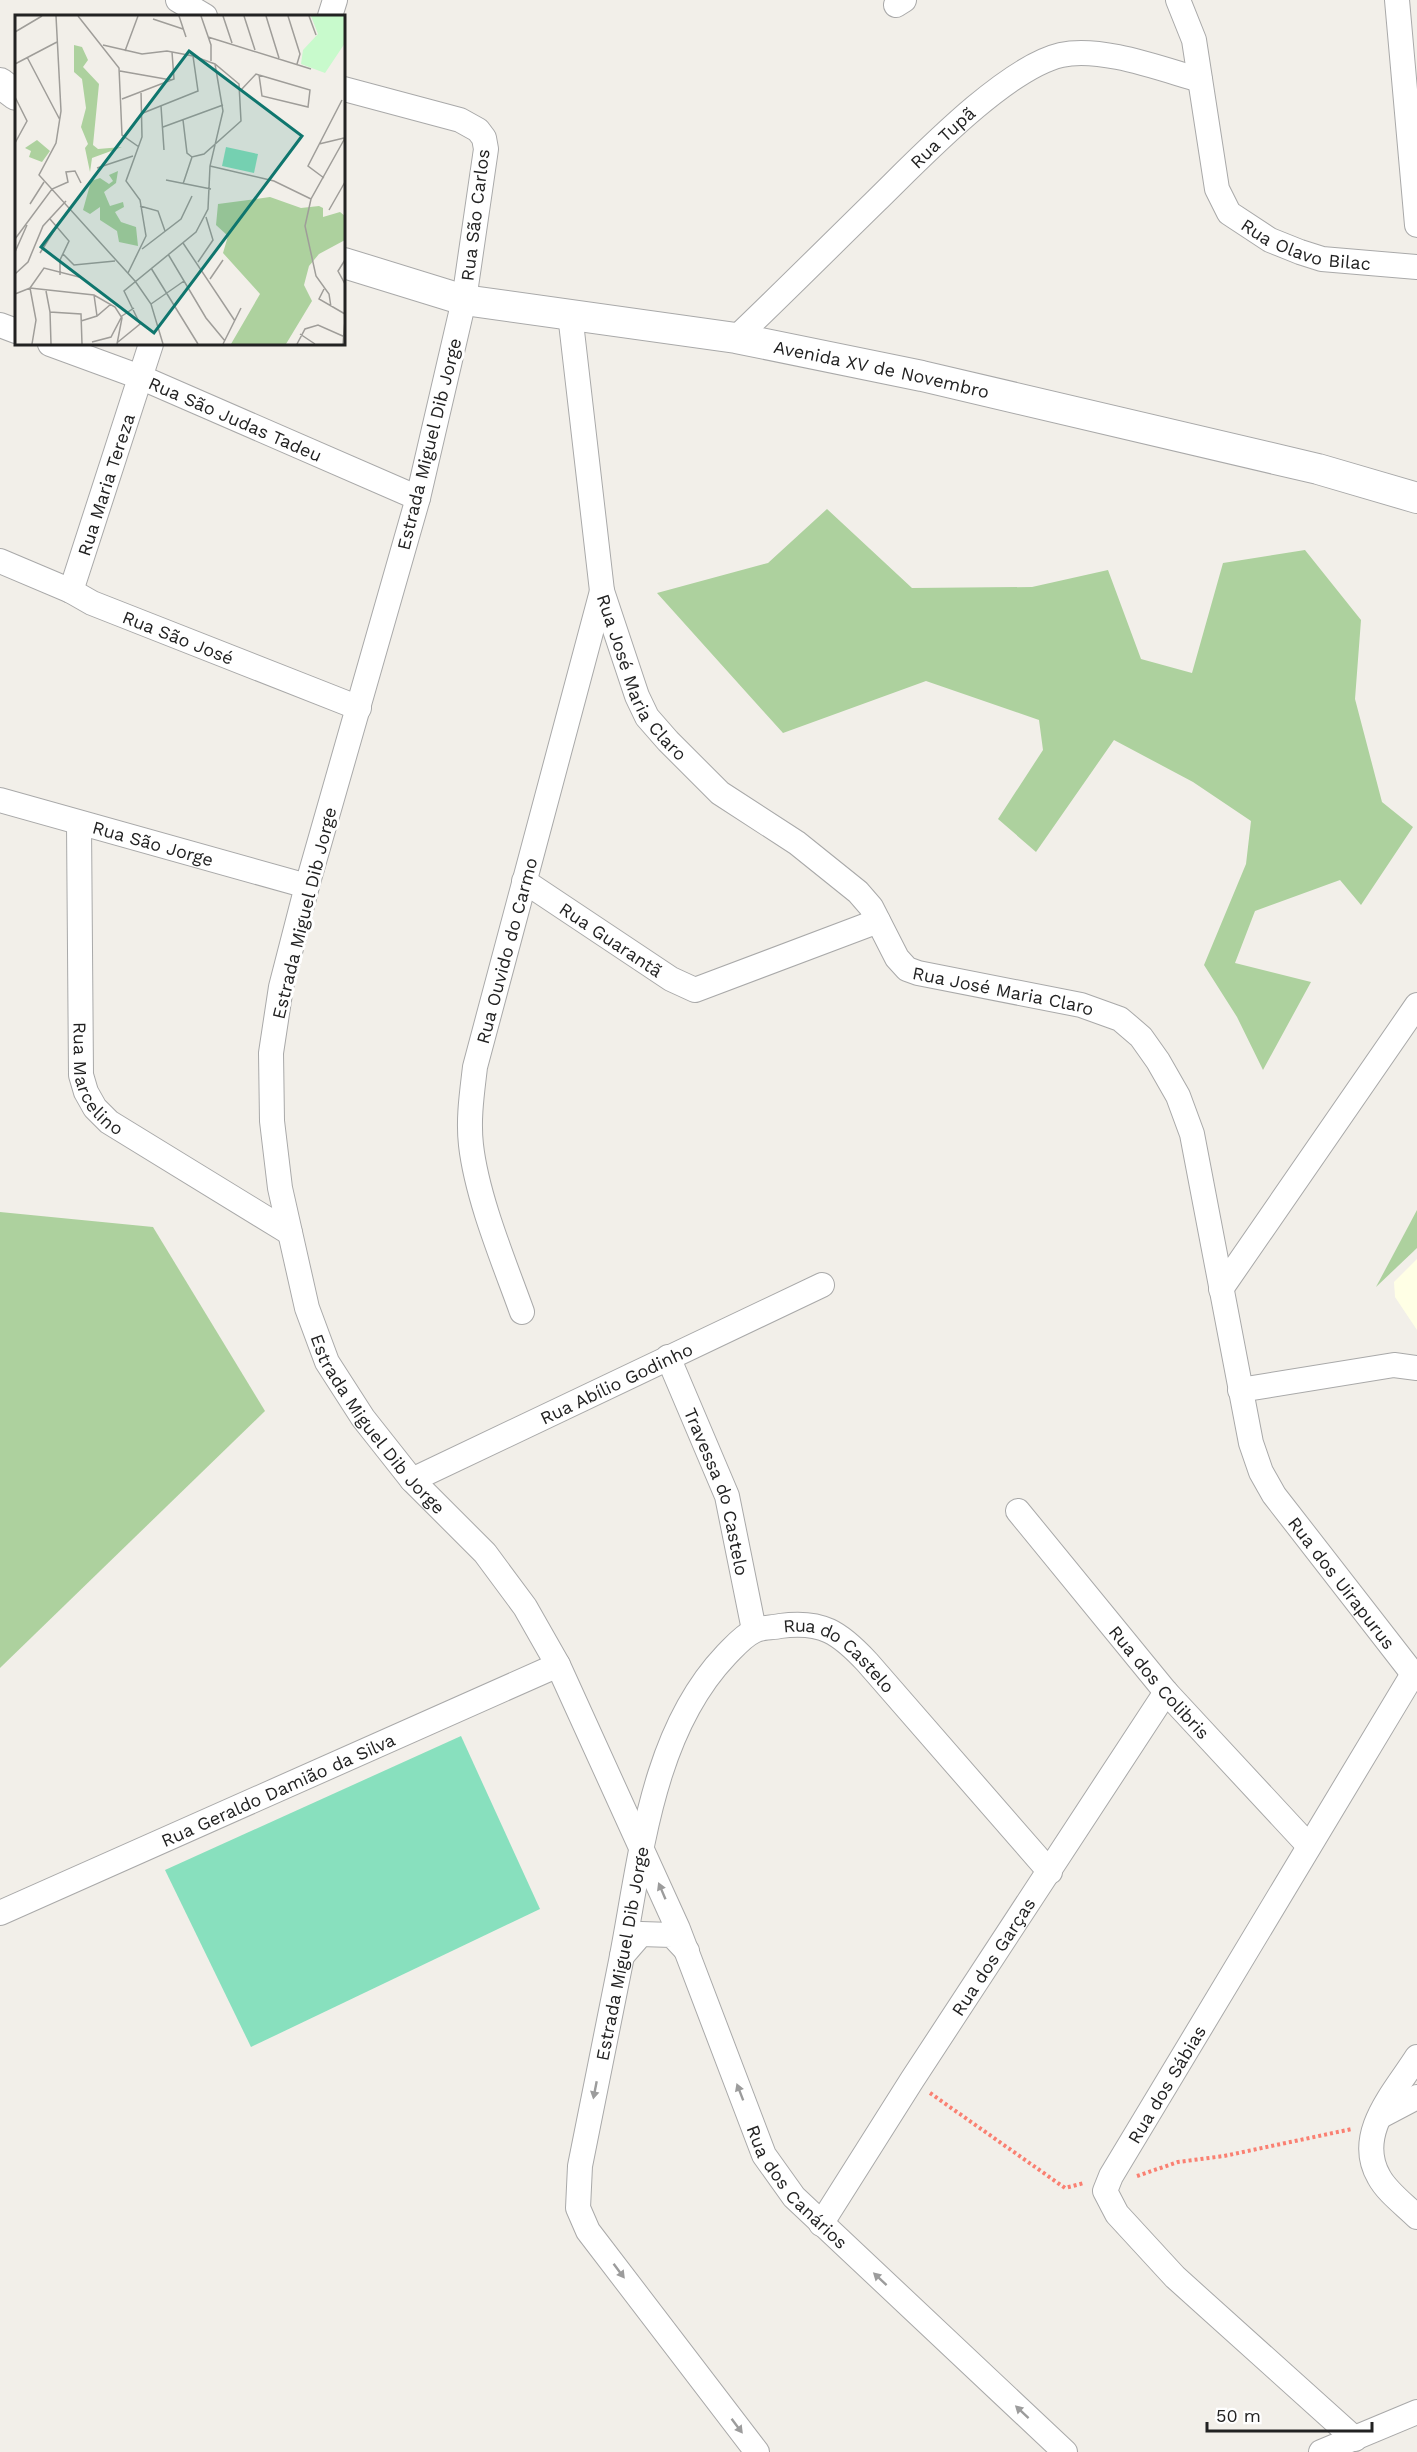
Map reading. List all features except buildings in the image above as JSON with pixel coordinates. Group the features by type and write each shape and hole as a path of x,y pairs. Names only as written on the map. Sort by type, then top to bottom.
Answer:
{"street":[{"path":"178,0 203,15"},
{"path":"330,15 335,0"},
{"name":"Rua Olavo Bilac","path":"1178,0 1194,40 1217,189 1229,213 1270,240 1300,252 1322,258 1417,267"},
{"path":"1397,0 1417,225"},
{"name":"Rua Tupã","path":"736,338 935,144 1008,82 1044,60 1064,54 1099,55 1200,80"},
{"path":"0,83 15,94"},
{"name":"Rua São Carlos","path":"345,89 460,120 472,125 484,138 486,149 464,300"},
{"name":"Avenida XV de Novembro","path":"345,263 464,300 736,338 922,376 1318,469 1417,498"},
{"name":"Estrada Miguel Dib Jorge","path":"464,300 418,498 307,886 281,987 271,1053 272,1121 280,1188 307,1308 327,1362 363,1418 412,1480 485,1553 525,1607 558,1665 643,1847 580,2166 578,2208 588,2231 757,2452"},
{"name":"Rua José Maria Claro","path":"570,314 602,591 637,696 647,717 720,793 797,843 858,892 871,907 888,943 907,969 1081,1005 1120,1019 1141,1037 1178,1096 1192,1134 1240,1390"},
{"path":"0,325 15,331"},
{"name":"Rua São Judas Tadeu","path":"53,345 140,377 418,498"},
{"name":"Rua Maria Tereza","path":"71,591 151,345"},
{"name":"Rua São José","path":"0,561 71,591 92,603 359,708"},
{"name":"Rua Ouvido do Carmo","path":"522,1312 489,1220 471,1146 475,1067 602,591"},
{"name":"Rua São Jorge","path":"0,800 79,824 307,886"},
{"name":"Rua Marcelino","path":"79,824 79,1053 86,1092 95,1108 109,1122 290,1233"},
{"name":"Rua Guarantã","path":"524,881 685,988 700,990 878,921"},
{"path":"1221,1289 1417,1005"},
{"name":"Rua Abílio Godinho","path":"412,1480 822,1285"},
{"name":"Travessa do Castelo","path":"668,1357 727,1496 754,1630"},
{"path":"1240,1390 1394,1365 1417,1368"},
{"name":"Rua dos Uirapurus","path":"1240,1390 1251,1443 1267,1486 1415,1677"},
{"name":"Rua dos Colibris","path":"1018,1511 1166,1692 1309,1846"},
{"name":"Rua do Castelo","path":"643,1847 657,1785 680,1722 716,1665 754,1630 795,1624 823,1627 844,1637 1050,1872"},
{"name":"Rua Geraldo Damião da Silva","path":"0,1914 558,1665"},
{"name":"Rua dos Sábias","path":"1108,2182 1309,1846 1415,1677"},
{"name":"Rua dos Garças","path":"821,2224 912,2080 1166,1692"},
{"name":"Rua dos Canários","path":"643,1847 687,1951 764,2155 779,2180 821,2224 1065,2452"},
{"path":"621,1956 641,1934 672,1935 687,1951"},
{"path":"1417,2057 1377,2123 1370,2154 1380,2179 1417,2217"},
{"path":"1377,2123 1417,2097"},
{"path":"1108,2182 1107,2198 1117,2214 1174,2277 1355,2439"},
{"path":"1321,2452 1417,2412"}],"path":[{"path":"912,2080 1065,2188 1108,2182 1178,2162 1224,2156 1377,2123"}],"shaded area":[{"path":"1417,1259 1417,1330 1395,1297 1394,1282"}],"green space":[{"path":"827,509 912,588 1032,587 1108,570 1141,659 1192,673 1223,563 1305,550 1361,620 1355,699 1382,802 1413,827 1361,905 1340,880 1255,911 1235,963 1311,982 1263,1070 1237,1017 1204,965 1246,864 1251,821 1193,782 1114,740 1036,852 998,819 1043,750 1039,720 926,681 783,733 657,593 768,563"},
{"path":"1417,1210 1417,1248 1376,1287"},
{"path":"0,1212 153,1227 265,1411 0,1668"},
{"path":"461,1736 540,1909 251,2047 165,1870"}]}
